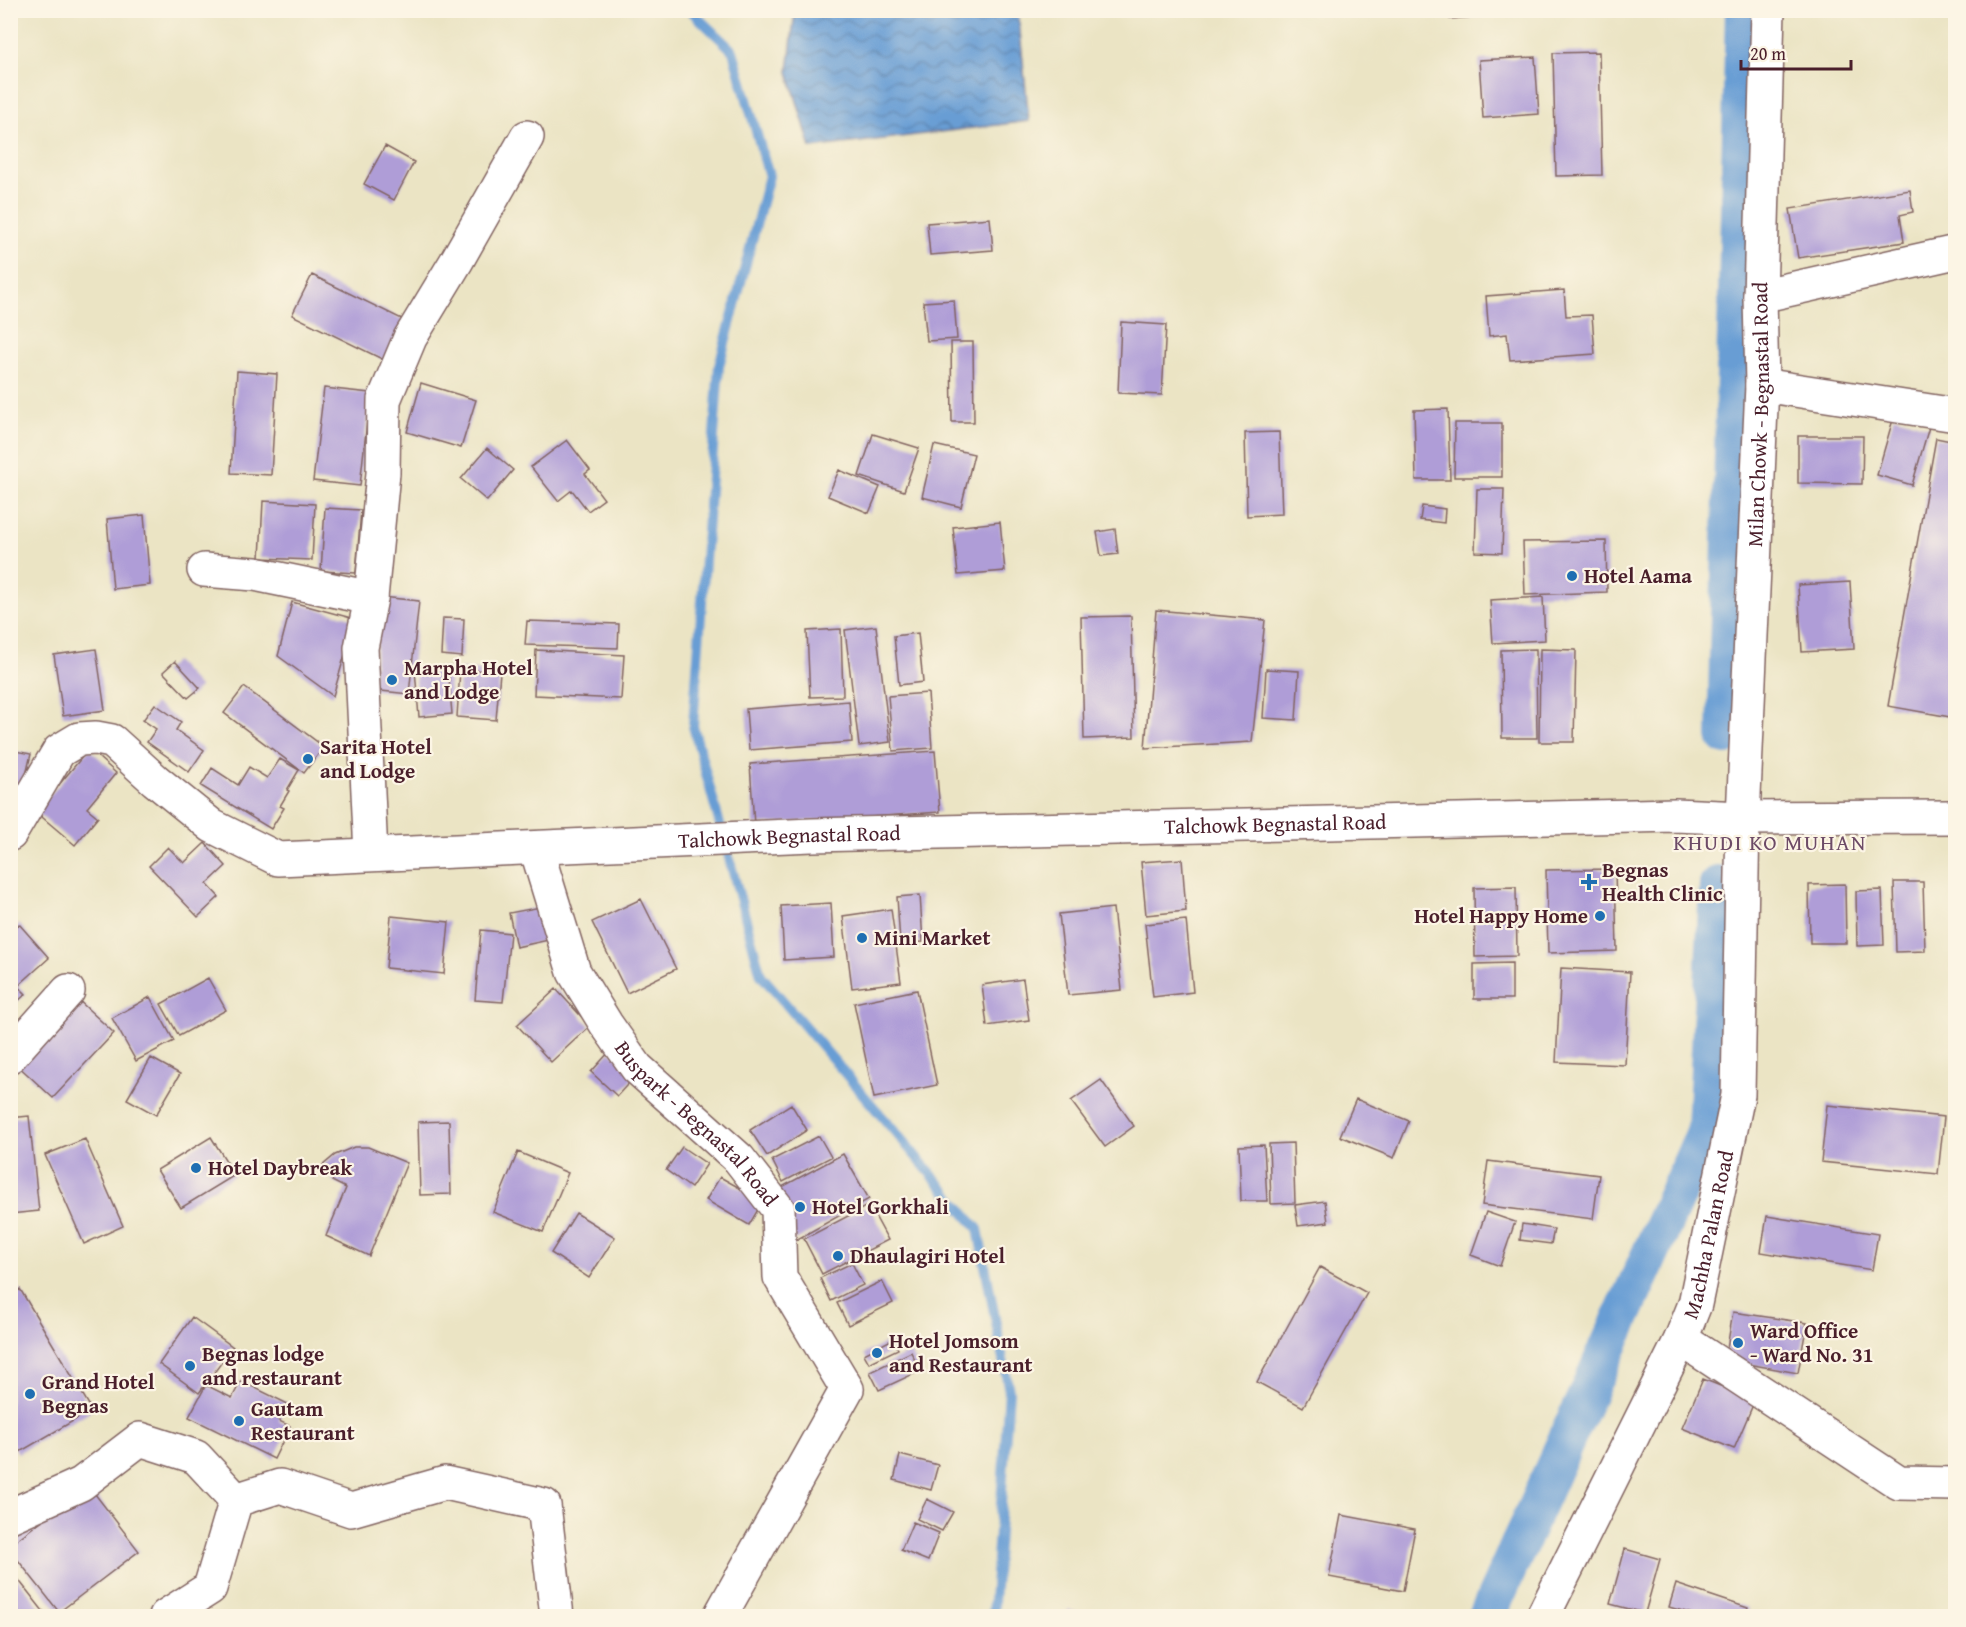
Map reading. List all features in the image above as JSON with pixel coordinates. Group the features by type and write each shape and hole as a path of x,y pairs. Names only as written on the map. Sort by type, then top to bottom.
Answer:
{"street":[{"name":"Milan Chowk - Begnastal Road","path":"1743,818 1762,385 1760,296 1768,10"},
{"path":"371,854 361,648 371,598 383,473 384,400 410,338 527,137"},
{"path":"1760,296 1956,252"},
{"path":"1762,385 1956,415"},
{"path":"204,570 255,574 371,598"},
{"name":"Talchowk Begnastal Road","path":"10,834 59,751 79,739 96,738 112,741 155,780 212,826 278,859 812,835 1675,815 1743,818 1956,818"},
{"name":"Machha Palan Road","path":"1543,1617 1681,1339 1695,1304 1737,1095 1743,818"},
{"name":"Buspark - Begnastal Road","path":"536,848 574,972 606,1024 637,1068 739,1159 778,1209 780,1277 847,1389 720,1617"},
{"path":"10,1056 68,991"},
{"path":"1681,1339 1899,1483 1956,1484"},
{"path":"10,1516 81,1484 140,1439 196,1457 236,1500"},
{"path":"236,1500 280,1486 351,1510 445,1483 544,1506 557,1617"},
{"path":"166,1617 210,1588 236,1500"}],"water":[{"path":"795,11 1018,11 1029,121 811,148 788,72"}],"building":[{"path":"1449,10 1499,10 1500,15 1450,19"},
{"path":"1504,10 1544,10 1544,12 1504,15"},
{"path":"1599,52 1602,175 1556,176 1553,53"},
{"path":"1535,57 1539,114 1483,118 1479,60"},
{"path":"385,146 414,162 394,200 364,184"},
{"path":"1910,190 1913,212 1900,215 1904,242 1798,258 1790,209"},
{"path":"990,218 993,250 930,255 927,223"},
{"path":"312,275 406,321 386,361 292,315"},
{"path":"1564,290 1566,316 1592,315 1595,354 1510,360 1507,334 1489,336 1486,296"},
{"path":"954,300 957,339 927,341 923,302"},
{"path":"1121,322 1166,325 1162,395 1118,393"},
{"path":"951,342 973,342 974,422 952,422"},
{"path":"237,371 277,374 271,475 231,473"},
{"path":"421,383 476,400 461,448 407,432"},
{"path":"324,388 370,393 360,486 313,481"},
{"path":"1448,409 1450,480 1416,480 1414,410"},
{"path":"1894,416 1929,427 1912,485 1877,475"},
{"path":"1455,423 1502,423 1502,477 1454,477"},
{"path":"1279,432 1282,514 1247,516 1245,433"},
{"path":"873,434 919,448 904,491 859,476"},
{"path":"1798,436 1863,436 1862,484 1798,483"},
{"path":"1936,438 1956,442 1956,718 1888,706"},
{"path":"567,440 590,470 585,474 604,499 588,511 572,490 558,501 531,467"},
{"path":"934,445 974,454 961,507 922,497"},
{"path":"487,448 513,470 487,501 461,479"},
{"path":"839,470 880,487 869,513 828,496"},
{"path":"1477,489 1504,489 1502,553 1475,552"},
{"path":"263,501 315,504 312,560 260,558"},
{"path":"1422,506 1445,509 1444,523 1420,520"},
{"path":"325,508 361,510 356,573 321,571"},
{"path":"144,515 150,585 113,589 107,519"},
{"path":"1000,522 1005,571 958,575 953,527"},
{"path":"1115,529 1118,554 1101,556 1097,532"},
{"path":"1606,541 1607,592 1525,595 1523,542"},
{"path":"1850,582 1854,649 1802,652 1798,585"},
{"path":"382,597 419,601 409,694 372,690"},
{"path":"1543,597 1545,640 1493,643 1490,600"},
{"path":"292,602 355,619 333,696 278,656"},
{"path":"1156,610 1265,620 1252,742 1145,748"},
{"path":"1131,616 1134,737 1084,739 1081,617"},
{"path":"443,618 464,619 462,657 441,655"},
{"path":"527,621 619,624 618,648 525,645"},
{"path":"876,626 890,742 859,746 845,630"},
{"path":"841,629 843,696 810,697 807,631"},
{"path":"918,633 923,682 899,685 894,636"},
{"path":"96,649 105,710 63,716 54,655"},
{"path":"1536,649 1537,738 1502,738 1501,650"},
{"path":"1540,649 1576,650 1574,742 1539,742"},
{"path":"536,650 624,655 621,699 534,695"},
{"path":"175,661 200,688 188,698 163,672"},
{"path":"448,668 452,714 419,717 415,670"},
{"path":"460,669 500,672 496,720 457,717"},
{"path":"1266,669 1299,671 1296,720 1263,718"},
{"path":"244,687 324,747 304,773 224,713"},
{"path":"928,693 932,748 893,751 888,696"},
{"path":"849,701 852,742 749,750 746,709"},
{"path":"155,704 181,722 176,730 204,750 189,772 147,742 156,729 143,720"},
{"path":"89,749 116,773 87,808 98,817 75,845 36,812"},
{"path":"10,750 31,754 21,796 10,793"},
{"path":"935,751 940,812 754,825 750,764"},
{"path":"280,759 299,770 280,806 284,808 271,829 201,786 212,768 238,785 249,767 267,778"},
{"path":"205,843 226,866 207,884 219,897 198,917 149,866 168,847 184,863"},
{"path":"1182,859 1186,911 1146,915 1141,862"},
{"path":"1615,869 1617,951 1548,953 1546,870"},
{"path":"1894,882 1923,882 1925,951 1896,952"},
{"path":"1845,884 1846,943 1810,943 1809,885"},
{"path":"1516,887 1517,956 1475,957 1474,888"},
{"path":"1882,890 1884,945 1857,946 1856,891"},
{"path":"920,895 923,942 900,943 897,897"},
{"path":"641,899 676,969 627,993 592,922"},
{"path":"831,903 834,957 784,960 781,906"},
{"path":"551,905 558,938 516,947 509,913"},
{"path":"1113,908 1122,990 1068,995 1059,914"},
{"path":"891,909 901,982 852,988 843,916"},
{"path":"391,916 449,922 444,974 386,968"},
{"path":"1186,920 1193,992 1153,997 1145,924"},
{"path":"19,924 49,958 18,986 26,994 10,1008 10,932"},
{"path":"481,930 510,933 503,1002 475,1000"},
{"path":"1512,963 1512,999 1474,999 1474,964"},
{"path":"1561,968 1630,972 1625,1065 1556,1062"},
{"path":"208,978 226,1010 179,1036 161,1004"},
{"path":"1023,979 1029,1020 987,1026 982,985"},
{"path":"556,989 590,1026 551,1062 517,1025"},
{"path":"917,990 937,1085 874,1098 854,1003"},
{"path":"75,997 114,1033 53,1098 14,1062"},
{"path":"150,997 174,1041 136,1061 112,1018"},
{"path":"610,1051 636,1075 617,1096 591,1072"},
{"path":"151,1058 180,1074 156,1115 127,1099"},
{"path":"1101,1080 1134,1126 1105,1147 1071,1101"},
{"path":"1356,1099 1409,1121 1394,1158 1340,1136"},
{"path":"791,1104 807,1130 767,1156 750,1130"},
{"path":"1827,1105 1944,1117 1938,1174 1821,1162"},
{"path":"29,1116 39,1211 10,1214 10,1118"},
{"path":"449,1121 451,1194 420,1195 418,1122"},
{"path":"819,1136 831,1157 783,1182 772,1160"},
{"path":"211,1137 235,1175 181,1208 157,1170"},
{"path":"85,1139 123,1226 84,1244 45,1155"},
{"path":"1293,1143 1295,1203 1271,1204 1269,1144"},
{"path":"1264,1145 1267,1201 1241,1201 1239,1146"},
{"path":"354,1147 368,1147 407,1163 369,1256 326,1236 346,1188 332,1181 334,1175 322,1166 335,1155"},
{"path":"682,1147 707,1164 691,1188 666,1170"},
{"path":"518,1152 568,1173 543,1232 493,1212"},
{"path":"843,1154 869,1199 796,1240 769,1194"},
{"path":"1488,1161 1599,1175 1593,1219 1482,1205"},
{"path":"720,1177 763,1201 749,1225 706,1200"},
{"path":"1325,1201 1328,1222 1298,1226 1295,1205"},
{"path":"869,1205 888,1240 822,1274 804,1239"},
{"path":"1486,1212 1515,1222 1500,1266 1471,1255"},
{"path":"576,1213 615,1237 589,1278 551,1253"},
{"path":"1767,1216 1878,1234 1872,1270 1761,1252"},
{"path":"1522,1224 1554,1229 1551,1244 1520,1240"},
{"path":"852,1263 863,1285 831,1301 820,1278"},
{"path":"1320,1267 1367,1293 1303,1407 1257,1382"},
{"path":"882,1281 893,1303 848,1325 837,1303"},
{"path":"20,1289 92,1410 18,1453 10,1440 10,1295"},
{"path":"1733,1312 1807,1323 1798,1373 1725,1360"},
{"path":"192,1317 233,1347 199,1393 159,1364"},
{"path":"893,1339 898,1349 869,1363 864,1354"},
{"path":"911,1352 920,1371 879,1390 870,1372"},
{"path":"1703,1379 1755,1400 1734,1449 1682,1428"},
{"path":"241,1381 288,1404 279,1421 290,1426 274,1459 189,1417 206,1385 232,1398"},
{"path":"900,1455 938,1465 931,1490 894,1480"},
{"path":"88,1485 139,1551 59,1612 10,1550 10,1545"},
{"path":"927,1499 953,1512 942,1531 917,1519"},
{"path":"1341,1515 1415,1529 1403,1591 1329,1577"},
{"path":"913,1522 939,1533 928,1561 901,1550"},
{"path":"1625,1549 1660,1559 1645,1613 1610,1604"},
{"path":"10,1569 47,1616 10,1616"},
{"path":"1676,1584 1748,1608 1746,1616 1699,1616 1669,1607"},
{"path":"1068,1610 1091,1616 1067,1616"}],"waterway":[{"path":"690,10 733,51 769,176 719,366 693,726 761,975 978,1229 1009,1391 993,1616"},
{"path":"1726,736 1744,10"},
{"path":"1487,1616 1706,1130 1718,885"}],"place":[{"name":"Hotel Aama","path":"1572,576"},
{"name":"Marpha Hotel and Lodge","path":"392,680"},
{"name":"Sarita Hotel and Lodge","path":"308,759"},
{"name":"Begnas Health Clinic","path":"1589,882"},
{"name":"Hotel Happy Home","path":"1600,916"},
{"name":"Mini Market","path":"862,938"},
{"name":"Hotel Daybreak","path":"196,1168"},
{"name":"Hotel Gorkhali","path":"800,1207"},
{"name":"Dhaulagiri Hotel","path":"838,1256"},
{"name":"Ward Office - Ward No. 31","path":"1738,1343"},
{"name":"Hotel Jomsom and Restaurant","path":"877,1353"},
{"name":"Begnas lodge and restaurant","path":"190,1366"},
{"name":"Grand Hotel Begnas","path":"30,1394"},
{"name":"Gautam Restaurant","path":"239,1421"}],"district":[{"name":"KHUDI KO MUHAN","path":"1770,842"}]}
